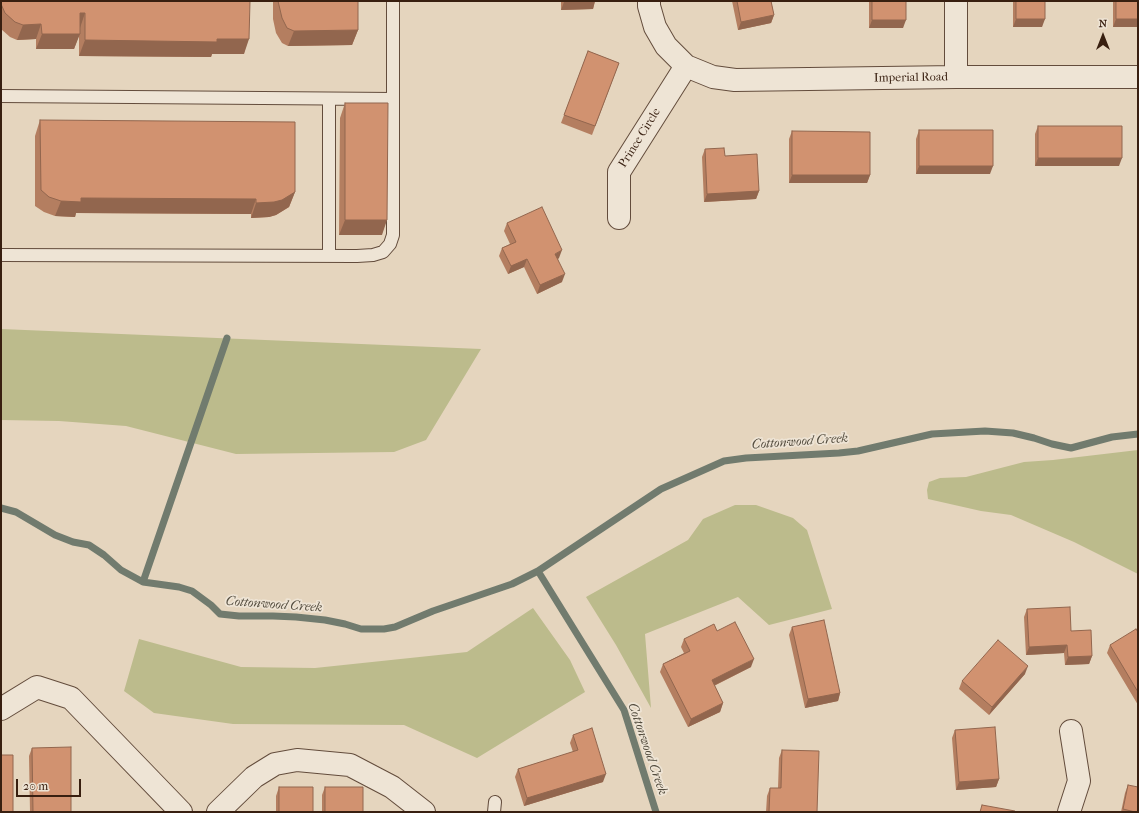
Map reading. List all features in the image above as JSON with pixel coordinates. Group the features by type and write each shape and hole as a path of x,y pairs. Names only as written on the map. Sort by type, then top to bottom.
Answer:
{"street":[{"path":"649,1 655,27 666,46 686,66"},
{"path":"956,1 956,77"},
{"name":"Imperial Road","path":"686,66 713,77 735,80 956,77 1138,77"},
{"name":"Prince Circle","path":"619,218 619,172 686,66"},
{"path":"1,709 37,687 71,698 181,812"},
{"path":"1069,812 1079,781 1071,731"},
{"path":"218,812 254,777 275,764 297,760 350,765 392,787 424,812"}],"lane":[{"path":"1,255 373,256 383,252 390,244 392,235 393,1"},
{"path":"1,96 392,99"},
{"path":"329,256 330,99"}],"shaded area":[{"path":"1,329 481,349 426,440 394,452 236,454 126,426 59,421 1,420"},
{"path":"1138,450 1138,574 1074,542 1011,515 981,511 928,499 927,490 929,482 940,478 966,477 1024,462"},
{"path":"735,505 756,505 793,518 807,530 832,609 769,625 738,597 645,634 651,708 616,645 586,597 688,540 703,519"},
{"path":"533,608 570,660 585,692 477,758 404,725 233,724 154,713 124,691 139,639 241,667 315,668 467,652"}],"building":[{"path":"1,1 250,1 249,39 217,39 217,42 85,40 85,13 80,13 80,34 42,34 41,24 23,25 15,22 5,13"},
{"path":"278,1 358,1 358,30 294,31 287,28 282,18"},
{"path":"737,1 771,1 774,15 741,22"},
{"path":"872,1 906,1 906,20 872,20"},
{"path":"1016,1 1045,1 1045,19 1016,19"},
{"path":"1116,1 1138,1 1138,19 1116,19"},
{"path":"588,51 619,63 595,126 564,115"},
{"path":"345,103 388,103 387,220 345,220"},
{"path":"40,120 295,122 295,192 282,200 256,203 256,199 81,198 81,202 61,201 49,197 41,190"},
{"path":"1038,126 1122,126 1122,158 1038,158"},
{"path":"919,130 993,130 993,166 919,166"},
{"path":"792,131 870,132 870,175 792,175"},
{"path":"724,148 725,156 757,154 759,191 707,194 705,149"},
{"path":"542,207 562,250 555,254 565,274 540,285 527,259 511,266 502,248 516,242 507,223"},
{"path":"1070,607 1071,631 1091,630 1092,656 1068,657 1067,645 1029,647 1027,609"},
{"path":"824,620 840,693 808,699 792,627"},
{"path":"735,622 754,659 712,680 723,703 691,719 663,664 690,651 684,639 714,624 717,631"},
{"path":"1136,629 1138,632 1138,692 1110,645"},
{"path":"998,640 1028,666 992,707 962,681"},
{"path":"995,727 999,779 959,782 955,730"},
{"path":"592,728 606,774 527,798 518,769 578,750 573,735"},
{"path":"71,747 71,812 33,812 32,748"},
{"path":"782,750 819,751 817,812 769,812 770,788 781,788"},
{"path":"1,755 13,755 13,812 1,812"},
{"path":"1128,785 1138,787 1138,812 1123,809"},
{"path":"279,787 313,787 313,812 279,812"},
{"path":"325,787 363,787 363,812 325,812"},
{"path":"982,805 1015,811 1015,812 980,812"}],"waterway":[{"path":"143,582 227,338"},
{"name":"Cottonwood Creek","path":"1,508 16,512 55,535 73,542 89,545 104,555 121,570 143,582 179,587 192,591 211,605 220,614 239,616 296,617 325,620 361,629 384,629 395,627 433,611 512,584 538,571 661,489 724,461 746,458 858,451 932,434 985,431 1013,433 1071,448 1112,437 1138,434"},
{"name":"Cottonwood Creek","path":"538,571 624,710 656,812"}]}
